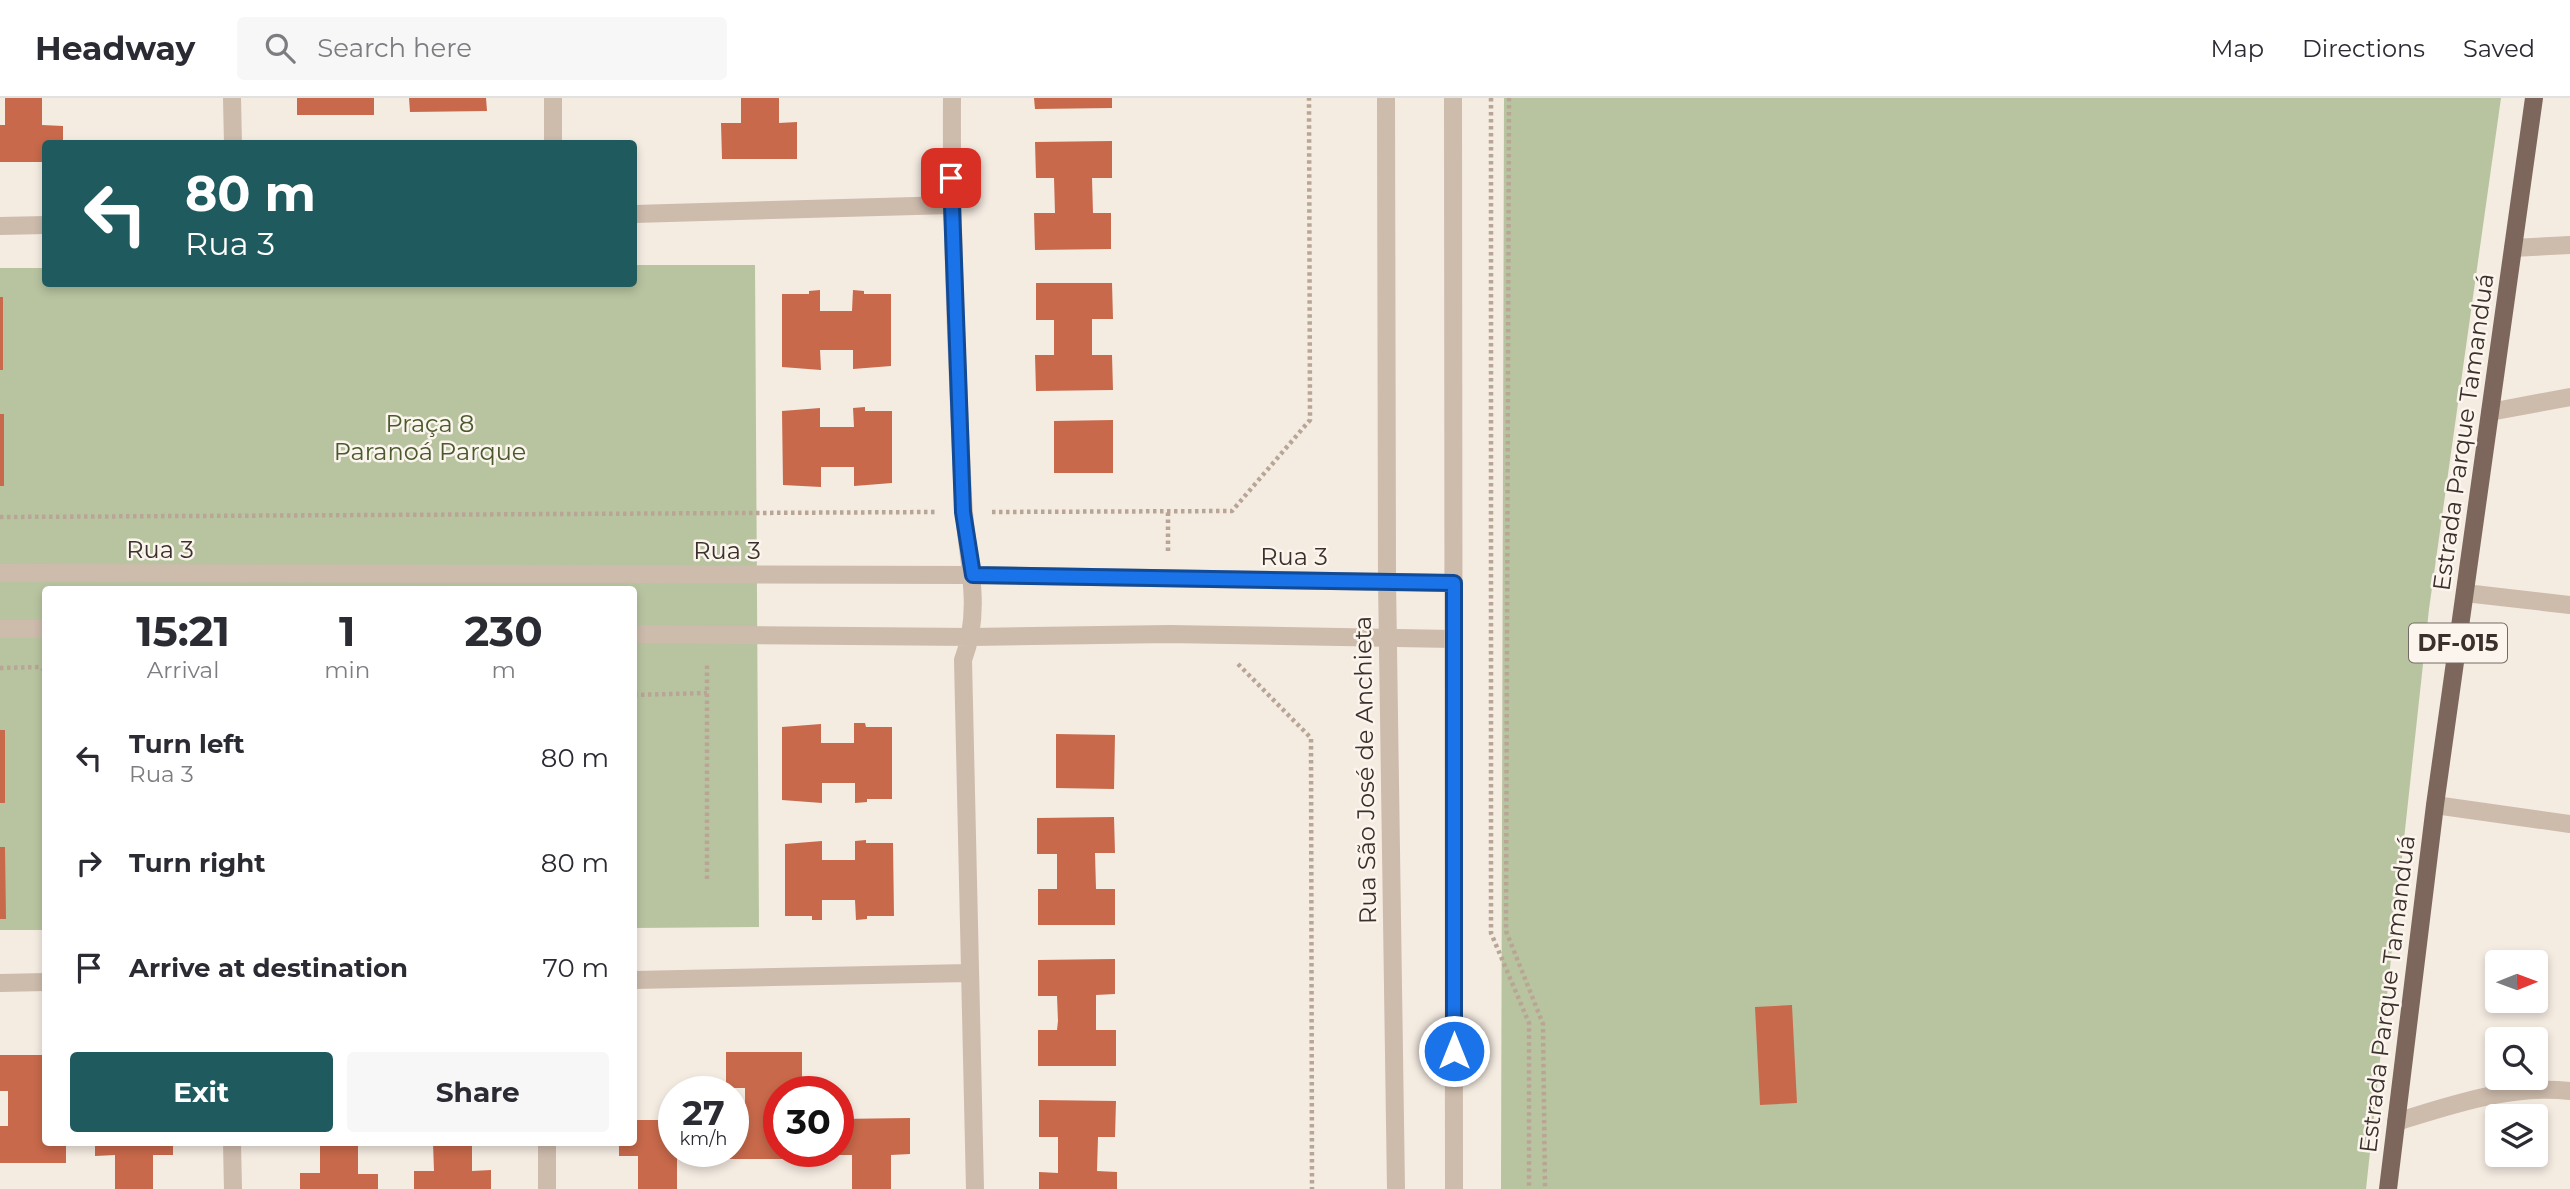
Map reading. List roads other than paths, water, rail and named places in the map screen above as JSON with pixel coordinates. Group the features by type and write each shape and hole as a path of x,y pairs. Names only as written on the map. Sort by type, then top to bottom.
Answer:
{"main road":[{"name":"Estrada Parque Tamanduá","path":"2388,1189 2435,805 2534,98"}],"street":[{"path":"232,98 233,140"},
{"path":"553,98 553,140"},
{"path":"953,98 951,205 963,512 973,575 972,637 963,660 975,1189"},
{"name":"Rua São José de Anchieta","path":"1386,98 1387,581 1396,1189"},
{"path":"1453,98 1454,1189"},
{"path":"637,214 951,205"},
{"path":"0,226 42,225"},
{"path":"2513,248 2570,245"},
{"path":"2490,412 2570,397"},
{"name":"Rua 3","path":"0,573 973,575 1454,583"},
{"path":"2465,593 2570,605"},
{"path":"0,628 42,629"},
{"path":"637,634 972,637 1169,634 1454,639"},
{"path":"2435,805 2570,824"},
{"path":"637,980 969,973"},
{"path":"0,983 42,982"},
{"path":"2396,1122 2478,1097 2556,1089 2570,1091"},
{"path":"232,1146 233,1189"},
{"path":"547,1146 547,1189"}],"park label":[{"name":"Praça 8 Paranoá Parque","path":"430,437"}]}
